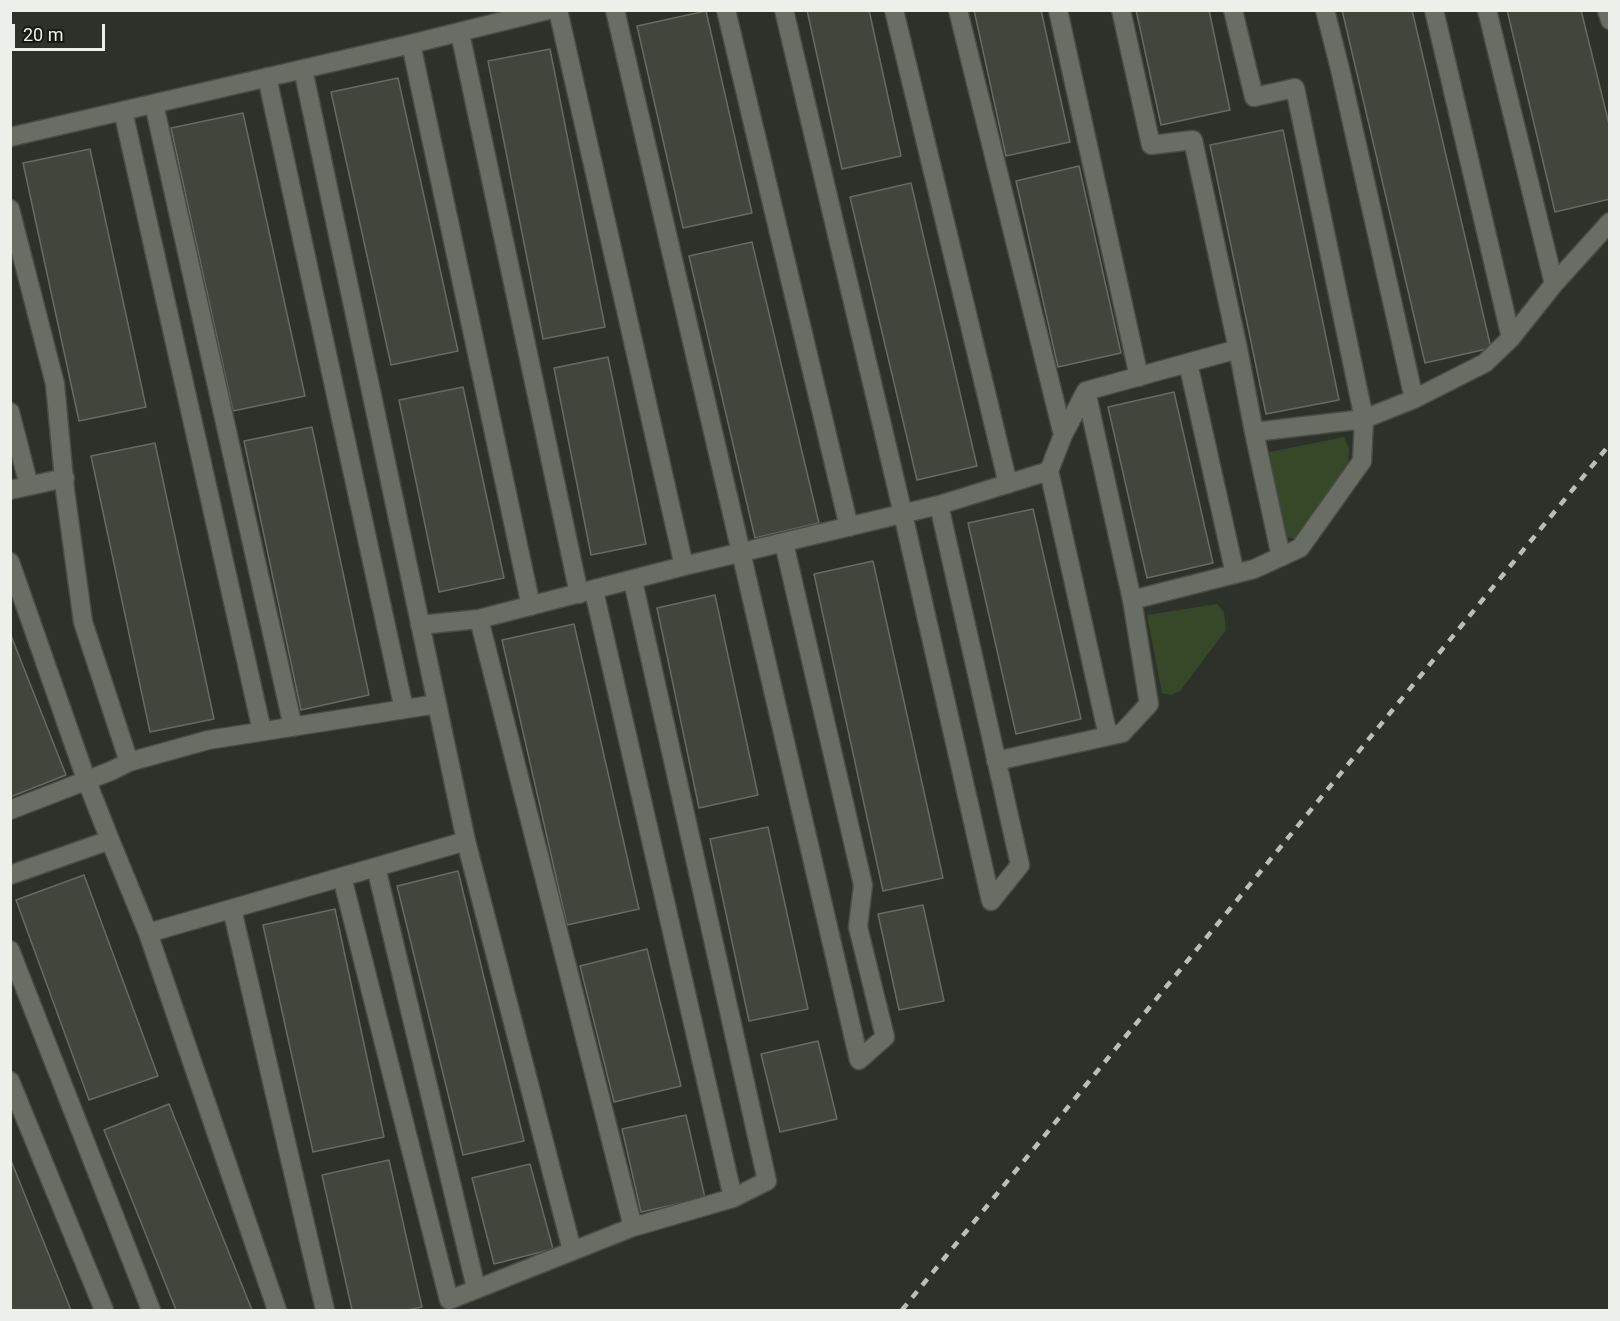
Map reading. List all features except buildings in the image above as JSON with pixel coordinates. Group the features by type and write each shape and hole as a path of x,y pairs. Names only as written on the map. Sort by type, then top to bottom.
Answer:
{"street":[{"path":"10,137 460,33 548,10"},
{"path":"558,10 684,566"},
{"path":"615,10 859,1060 885,1037 858,927 863,885 784,543"},
{"path":"726,10 849,527"},
{"path":"784,10 903,514 991,901 1020,865 939,505"},
{"path":"894,10 1008,484"},
{"path":"958,10 1063,435"},
{"path":"1058,10 1139,377"},
{"path":"1121,10 1151,145 1193,140 1281,557"},
{"path":"1132,600 1254,569 1300,548 1362,461 1365,419 1295,88 1254,97 1233,10"},
{"path":"1325,10 1414,399"},
{"path":"1434,10 1511,338"},
{"path":"1487,10 1554,284"},
{"path":"1607,10 1610,20"},
{"path":"460,33 586,593 734,1198"},
{"path":"411,44 531,606"},
{"path":"303,69 466,841 572,1250"},
{"path":"267,78 404,709"},
{"path":"154,104 293,727"},
{"path":"123,111 262,731"},
{"path":"10,209 55,384 64,478 83,622 129,762"},
{"path":"1254,432 1365,419 1414,399 1485,363 1511,338 1554,284 1610,222"},
{"path":"1108,736 1049,471 1063,435 1086,391 1238,349"},
{"path":"1188,363 1235,574"},
{"path":"996,761 1122,733 1149,704 1132,600 1086,391"},
{"path":"10,412 29,486"},
{"path":"420,625 479,619 586,593 684,566 939,505 1049,471"},
{"path":"10,490 64,478"},
{"path":"10,562 86,779 148,933 278,1311"},
{"path":"342,877 449,1300 633,1227 734,1198 767,1181 633,581"},
{"path":"479,619 633,1227"},
{"path":"10,810 129,762 208,740 437,704"},
{"path":"10,875 110,840"},
{"path":"148,933 466,841"},
{"path":"376,867 476,1288"},
{"path":"232,909 325,1311"},
{"path":"10,950 151,1311"},
{"path":"10,1081 104,1311"}],"green space":[{"path":"1344,437 1349,449 1348,465 1295,539 1285,537 1269,452"},
{"path":"1217,604 1224,612 1226,630 1180,691 1171,695 1162,693 1147,615"}],"railway":[{"path":"902,1310 1610,444"}]}
